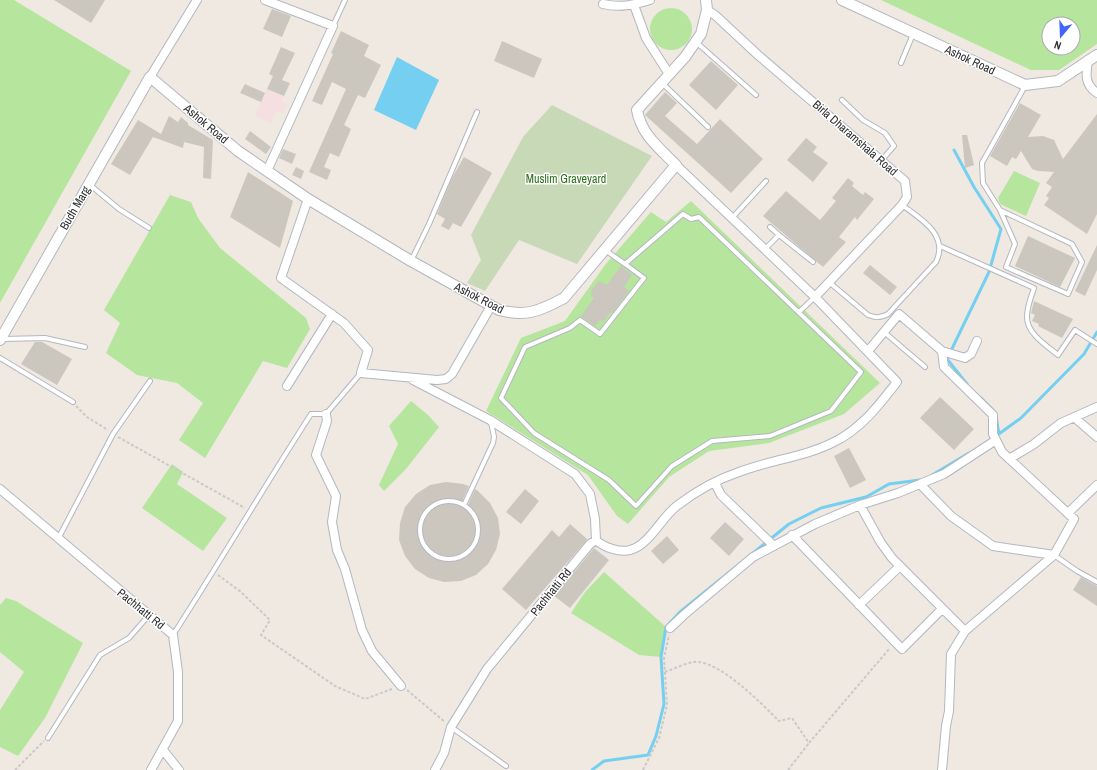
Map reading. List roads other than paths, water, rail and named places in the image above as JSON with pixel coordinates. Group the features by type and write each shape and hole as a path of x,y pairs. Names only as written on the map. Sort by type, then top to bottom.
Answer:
{"street":[{"path":"150,77 197,0"},
{"path":"265,0 333,26 267,171"},
{"path":"604,2 613,6 634,5 650,0"},
{"path":"407,377 490,420 563,465 582,482 590,494 595,519 596,540 614,549 630,551 642,544 677,505 714,483 739,471 791,457 835,442 867,419 897,382 815,297 676,165 646,133 639,123 637,110 662,83 701,34 707,10 706,0"},
{"name":"Ashok Road","path":"842,0 1025,86"},
{"path":"634,5 646,38 669,74"},
{"name":"Birla Dharamshala Road","path":"707,10 715,15 758,55 905,181 907,197 902,205"},
{"path":"1025,86 1058,81 1097,54"},
{"path":"1088,60 1086,79 1091,89 1097,93"},
{"name":"Ashok Road","path":"150,77 238,151 308,199 411,261 491,306 512,314 530,313 545,308 564,298 676,165"},
{"name":"Budh Marg","path":"0,339 150,77"},
{"path":"308,199 281,278 344,323 368,350 361,373 437,380 446,379 452,374 491,306"},
{"path":"815,297 902,205"},
{"path":"287,386 332,314"},
{"path":"868,351 899,314 942,351 956,356 965,358 968,357 977,341"},
{"path":"942,351 944,367 993,416 995,437 1002,452 1074,519 1054,555 965,631 951,654 949,711 946,726 942,770"},
{"path":"1008,459 1034,444 1061,424 1097,407"},
{"path":"326,414 327,421 316,455 336,496 332,522 337,550 345,569 362,630 372,651 401,686"},
{"path":"1075,418 1097,437"},
{"path":"670,628 684,614 753,557 792,535 860,505 944,474 995,437"},
{"path":"714,483 721,495 774,546"},
{"path":"920,484 951,516 993,546 1054,555"},
{"path":"1068,514 1097,485"},
{"name":"Pachhatti Rd","path":"0,489 172,635 178,672 178,721 151,770"},
{"path":"860,505 880,543 900,566 965,631"},
{"path":"792,535 902,649 942,609"},
{"name":"Pachhatti Rd","path":"435,770 444,753 451,727 487,669 590,544 596,540"},
{"path":"859,604 900,566"},
{"path":"163,750 179,770"}],"lane":[{"path":"333,26 345,0"},
{"path":"901,63 914,33"},
{"path":"696,41 756,95"},
{"path":"662,83 708,127"},
{"path":"1000,210 1072,244 1082,262 1068,294 1006,267 1015,244 1000,210 983,184 982,163 1025,86"},
{"path":"842,100 863,120 884,133 894,146 881,161"},
{"path":"411,261 429,224 477,112"},
{"path":"732,218 766,181"},
{"path":"89,184 119,209 149,228"},
{"path":"829,282 868,315 875,318 888,314 936,262 940,246 933,229 902,205"},
{"path":"605,249 624,264 644,278 600,334 580,320 570,328 525,347 501,398 534,432 609,480 636,506 672,466 712,441 770,436 831,411 861,372 699,217 691,219 683,214 624,264"},
{"path":"770,227 813,262"},
{"path":"765,249 779,235"},
{"path":"940,246 1034,288 1027,314 1029,327 1035,335 1058,356 1075,330 1097,344"},
{"path":"799,312 815,297"},
{"path":"884,332 925,367"},
{"path":"0,339 45,338 85,347"},
{"path":"0,358 73,402"},
{"path":"172,635 214,572 250,510 311,414 326,414 361,373"},
{"path":"58,539 113,434 150,381"},
{"path":"464,505 493,443 494,437 490,420"},
{"path":"445,501 464,505 471,511 476,520 478,529 477,539 472,547 465,554 457,558 447,559 437,557 429,552 421,540 419,526 422,517 428,509 445,501"},
{"path":"1054,555 1077,571 1097,582"},
{"path":"48,738 100,655 129,638 149,615"},
{"path":"451,727 506,766"}],"water":[{"path":"397,57 439,80 416,130 374,110"}],"waterway":[{"path":"954,150 974,187 1001,229 989,272 947,359 967,384"},
{"path":"996,436 1021,418 1084,354 1097,332"},
{"path":"981,398 993,410"},
{"path":"996,416 999,434"},
{"path":"932,475 969,453"},
{"path":"592,770 604,761 648,755 656,736 664,704 661,657 666,627 680,612 789,524 821,508 866,497 889,484 920,480"}],"park label":[{"name":"Muslim Graveyard","path":"566,179"}]}
